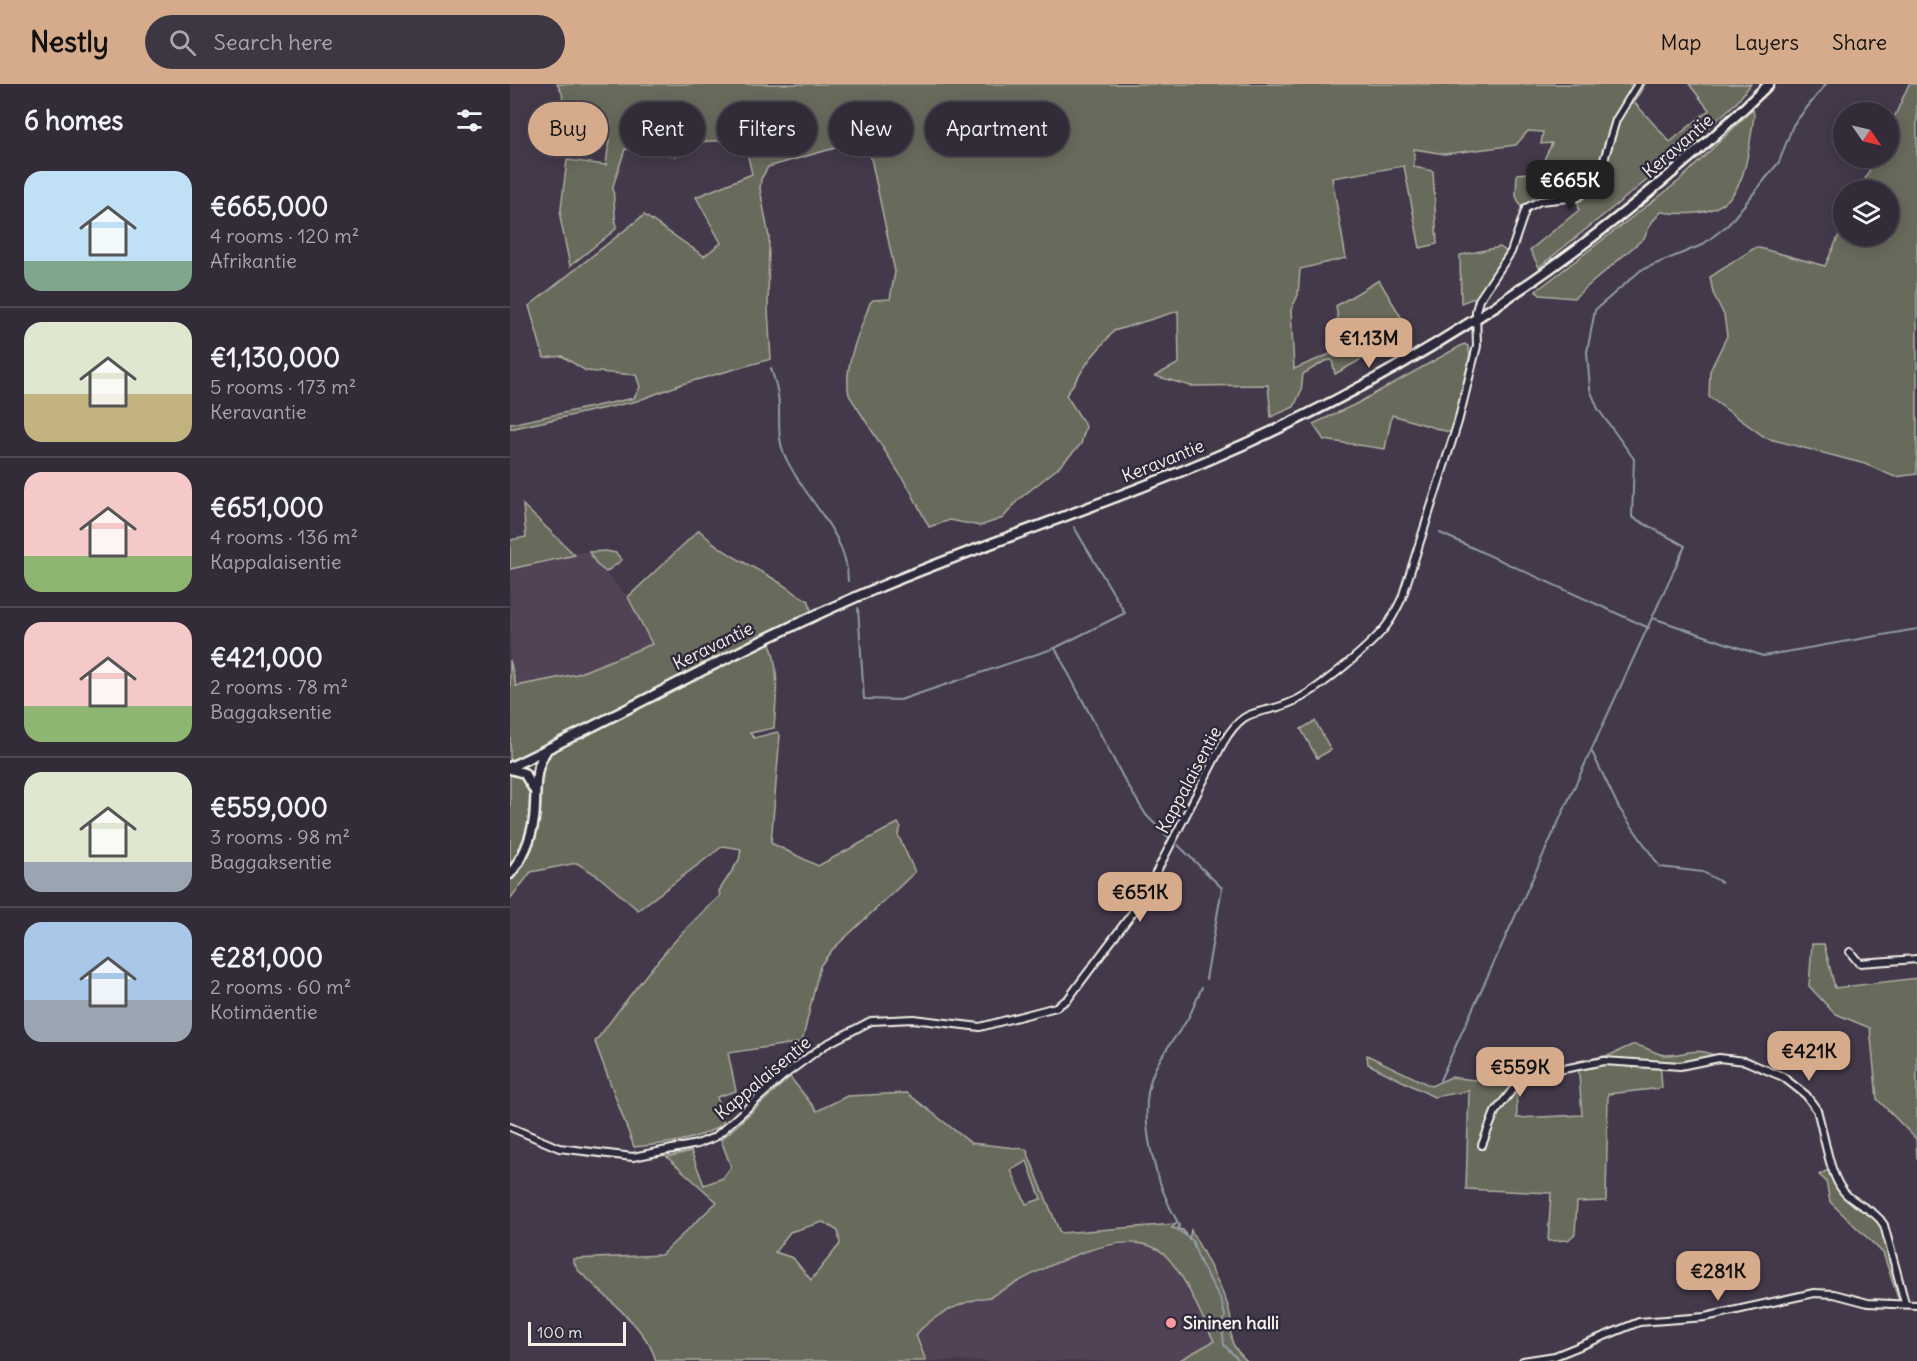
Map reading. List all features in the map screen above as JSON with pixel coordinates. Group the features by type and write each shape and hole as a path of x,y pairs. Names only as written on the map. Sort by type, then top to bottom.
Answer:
{"main road":[{"name":"Keravantie","path":"510,768 720,660 840,604 932,566 1135,490 1272,432 1364,386 1477,320 1541,276 1674,172 1769,84"},
{"path":"510,874 528,843 534,818 540,761 547,749"},
{"path":"510,768 524,773 535,792"}],"street":[{"name":"Kappalaisentie","path":"510,1127 559,1148 633,1157 696,1144 715,1137 814,1053 838,1037 871,1021 913,1019 980,1027 1056,1007 1068,999 1142,900 1223,743 1236,724 1248,714 1292,703 1310,692 1371,641 1389,622 1402,598 1445,468 1477,346 1479,300 1510,252 1523,212 1530,205 1540,201 1578,197 1597,183 1616,120 1638,84"},
{"path":"1850,952 1859,963 1917,959"},
{"path":"1482,1145 1495,1112 1515,1086 1533,1075 1604,1061 1680,1066 1732,1058 1764,1067 1794,1085 1817,1110 1839,1185 1851,1199 1876,1215 1884,1225 1905,1303"},
{"path":"1523,1361 1555,1356 1639,1322 1705,1317 1814,1293 1834,1294 1868,1303 1917,1305"}],"shaded area":[{"path":"589,552 597,565 628,597 652,643 577,674 516,687 510,660 510,569"},
{"path":"1141,1242 1162,1252 1173,1264 1214,1341 1178,1361 926,1361 916,1335 926,1324 978,1298 990,1297 1080,1252"}],"green space":[{"path":"557,84 1645,84 1634,102 1670,142 1709,110 1689,84 1751,84 1737,102 1672,160 1539,267 1530,250 1579,210 1577,195 1536,200 1521,207 1516,196 1517,174 1538,172 1552,143 1541,144 1543,132 1528,131 1516,145 1445,154 1414,149 1414,167 1433,171 1437,244 1420,248 1404,166 1332,178 1346,258 1300,269 1298,295 1291,310 1294,369 1342,349 1336,306 1379,280 1410,332 1335,374 1332,360 1325,361 1303,374 1301,391 1294,407 1271,417 1268,385 1191,386 1155,376 1179,363 1178,311 1114,331 1090,359 1066,395 1086,426 1081,444 1058,468 1018,500 1003,518 980,526 950,520 929,527 910,490 849,395 848,383 850,360 870,303 873,300 890,299 895,272 871,156 913,156 913,102 829,102 829,150 817,153 817,102 717,102 717,141 705,142 705,102 620,102 620,156 623,156 613,186 616,229 570,266 560,217 567,160 606,165 611,123 608,122 608,102 563,102 562,93"},
{"path":"1909,84 1917,84 1917,474 1895,477 1865,464 1766,438 1709,397 1710,371 1727,336 1724,315 1713,293 1710,277 1756,247 1825,266 1834,246 1899,246 1899,180 1865,180 1870,168 1899,168 1899,106"},
{"path":"1753,109 1754,116 1747,160 1742,178 1734,193 1723,203 1708,211 1661,212 1652,222 1644,238 1574,298 1540,295 1536,291 1679,181"},
{"path":"748,156 807,156 768,167 761,179 760,189 769,237 768,310 771,359 682,384 637,401 510,429 510,424 634,398 640,387 636,375 586,371 562,356 544,358 529,306 644,215 704,256 721,243 696,197 752,174"},
{"path":"1500,247 1507,252 1477,297 1461,303 1460,255"},
{"path":"1464,344 1468,346 1470,354 1452,433 1392,415 1385,449 1324,440 1313,424 1354,405"},
{"path":"523,505 575,555 510,569 510,540 526,537"},
{"path":"699,530 741,561 809,601 812,617 767,637 776,670 774,728 750,733 754,738 777,732 780,735 771,843 818,866 898,823 901,827 898,835 915,872 832,950 820,966 802,1042 728,1053 736,1091 717,1097 724,1124 691,1138 634,1147 595,1042 669,947 720,896 719,891 739,860 741,849 723,846 638,910 598,876 577,863 531,872 510,899 510,770 515,769 533,785 547,750 510,767 510,660 516,686 577,674 652,644 628,597"},
{"path":"589,552 616,553 622,560 606,572 597,565"},
{"path":"1315,721 1331,750 1317,758 1301,729"},
{"path":"1812,944 1824,944 1835,988 1917,978 1917,1159 1916,1139 1877,1099 1870,1028 1834,1013 1809,986"},
{"path":"1632,1045 1665,1055 1700,1051 1714,1055 1677,1064 1660,1062 1662,1088 1608,1094 1606,1201 1577,1202 1575,1234 1568,1240 1548,1241 1551,1193 1466,1189 1469,1091 1434,1097 1368,1064 1367,1055 1431,1086 1451,1077 1474,1080 1496,1076 1516,1067 1517,1118 1582,1115 1578,1061 1610,1055"},
{"path":"790,1077 817,1111 847,1096 907,1093 971,1143 1026,1149 1060,1233 1176,1224 1172,1228 1183,1230 1189,1239 1191,1230 1216,1277 1228,1306 1231,1340 1247,1361 1178,1361 1214,1341 1185,1283 1164,1254 1147,1245 1126,1243 1077,1254 1028,1276 990,1297 971,1301 940,1315 916,1335 926,1361 656,1361 639,1329 581,1273 573,1259 661,1255 717,1202 667,1157 691,1151 704,1185 723,1178 731,1167 721,1140","holes":["1027,1161 1041,1199 1026,1204 1011,1170","823,1222 838,1231 840,1244 811,1280 793,1258 775,1252 790,1232"]},
{"path":"1830,1169 1839,1187 1879,1223 1889,1247 1901,1299 1898,1298 1883,1253 1830,1202 1826,1181 1819,1175"}],"waterway":[{"path":"1440,1080 1685,546 1632,517 1634,459 1598,409 1590,389 1587,352 1595,310 1641,270 1702,245 1728,225 1779,162 1793,125 1826,84"},
{"path":"771,368 779,402 779,432 784,454 841,547 848,581"},
{"path":"858,608 864,699 900,700 1055,648 1125,613 1074,527"},
{"path":"1440,533 1649,628"},
{"path":"1653,618 1763,656 1917,629"},
{"path":"1055,648 1124,779 1146,815 1169,838"},
{"path":"1592,752 1619,808 1660,867 1703,872 1721,882"},
{"path":"1178,845 1222,888 1206,979"},
{"path":"1202,987 1187,1020 1154,1071 1149,1089 1147,1129 1156,1170 1179,1225 1178,1230 1192,1240 1200,1262 1221,1300 1225,1316 1222,1326 1224,1345 1240,1361"}],"place":[{"name":"Sininen halli","path":"1171,1323"}]}
